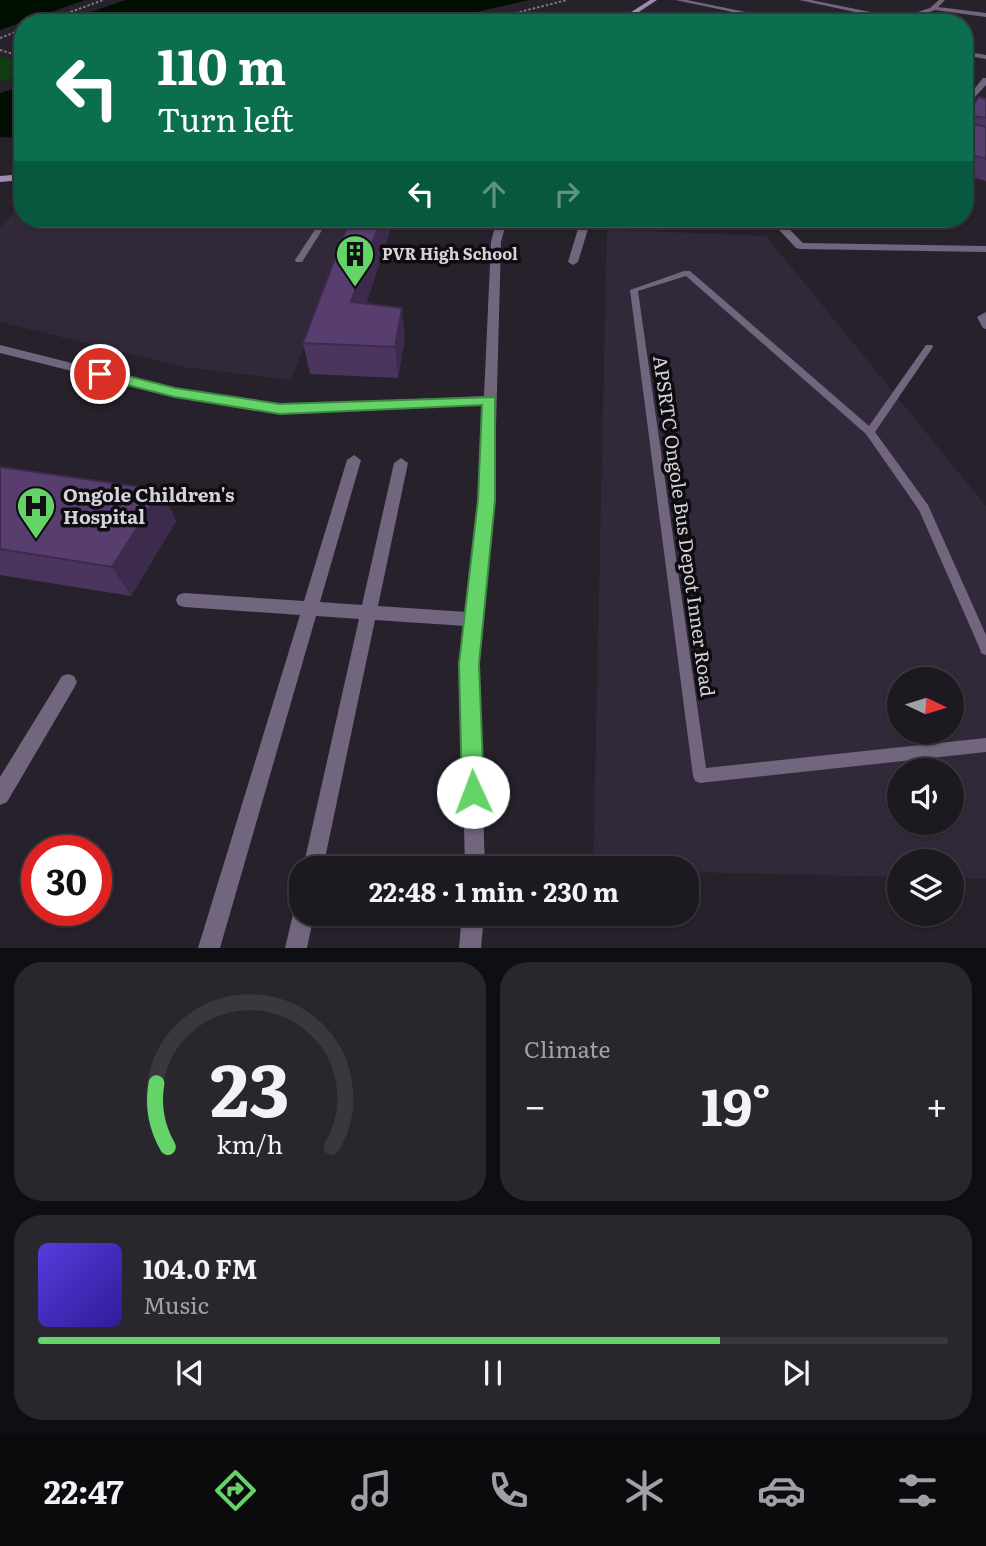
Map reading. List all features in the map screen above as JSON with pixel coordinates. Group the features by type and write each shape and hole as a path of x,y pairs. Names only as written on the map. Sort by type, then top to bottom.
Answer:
{"street":[{"path":"631,14 654,0"},
{"path":"678,0 750,14"},
{"path":"802,0 828,2 876,14"},
{"path":"935,8 942,0"},
{"path":"918,14 935,8 986,15"},
{"path":"973,96 986,80"},
{"path":"475,856 469,664 487,500 496,242 500,228"},
{"path":"573,261 583,228"},
{"path":"783,228 800,246 986,249"},
{"path":"0,349 175,393 280,409 490,400"},
{"path":"209,947 354,460"},
{"path":"316,856 401,463"},
{"path":"184,600 370,615 474,620"},
{"path":"0,795 68,682"},
{"path":"296,947 300,926"},
{"path":"470,947 472,926"}],"lane":[{"path":"299,260 319,228"},
{"name":"APSRTC Ongole Bus Depot Inner Road","path":"986,649 924,508 870,432 687,274 634,290 700,775 986,746"},
{"path":"986,315 981,317 986,326"},
{"path":"870,432 929,347"}],"path":[{"path":"65,14 103,0"},
{"path":"512,14 567,0"}],"shaded area":[{"path":"0,0 85,0 45,14 14,14 14,25 0,30"},
{"path":"126,0 529,0 468,14 85,14"},
{"path":"14,89 14,138 0,137 0,93"},
{"path":"14,213 14,228 352,228 291,380 183,367 0,322 0,227"},
{"path":"607,229 766,236 986,506 986,879 964,878 964,849 887,849 887,877 699,872 699,856 593,856"}],"green space":[{"path":"0,56 14,60 14,77 0,82"}],"building":[{"path":"979,97 986,99 986,118 973,116 973,105"},
{"path":"973,124 986,127 986,159 973,155"},
{"path":"347,228 378,228 351,302 402,308 395,347 303,343"},
{"path":"0,467 161,490 112,567 0,549"}],"place":[{"name":"PVR High School","path":"355,288"},
{"name":"Ongole Children's Hospital","path":"36,540"}],"route":[{"path":"100,374 175,393 280,409 490,400 487,500 469,664 473,792"}]}
